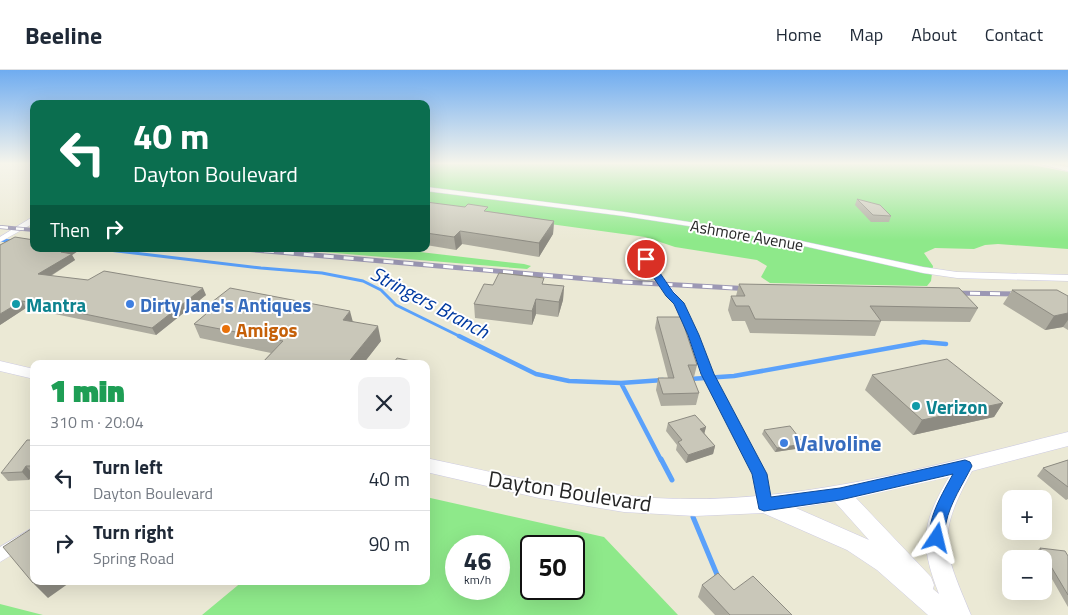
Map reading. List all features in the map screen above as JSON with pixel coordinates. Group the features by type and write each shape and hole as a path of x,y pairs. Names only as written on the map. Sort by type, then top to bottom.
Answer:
{"main road":[{"path":"0,366 30,373"},
{"name":"Dayton Boulevard","path":"430,465 530,489 584,498 652,506 764,505 840,494 965,466 1068,439"},
{"path":"959,615 937,552 938,524 949,494 965,466"},
{"path":"840,494 950,615"},
{"path":"764,505 855,543 885,563 946,615"}],"street":[{"name":"Ashmore Avenue","path":"430,190 624,214 773,237 940,273 1068,278"},
{"path":"0,240 30,222"},
{"path":"638,250 678,303 708,374 759,474 764,505"},
{"path":"0,555 30,536"}],"green space":[{"path":"430,189 1068,189 1068,249 998,244 985,245 974,249 935,248 924,253 933,266 931,281 927,286 770,283 761,277 767,266 757,260 675,247 645,237 430,208"},
{"path":"323,252 420,252 531,266 527,269"},
{"path":"430,498 604,537 678,615 202,615 238,585 430,585"},
{"path":"0,604 43,615 0,615"}],"building":[{"path":"857,199 880,205 891,216 873,215"},
{"path":"430,203 465,207 468,204 488,207 484,211 554,221 539,243 460,231 454,237 430,234"},
{"path":"15,237 30,239 30,252 72,254 38,274 88,280 104,271 203,288 152,328 22,301 0,314 0,245"},
{"path":"499,273 544,278 542,284 564,286 559,302 536,299 532,311 474,304 484,284 493,285"},
{"path":"739,284 959,288 978,308 870,306 881,321 755,319 749,306 736,306 731,296 745,296"},
{"path":"230,288 350,311 343,320 378,326 350,360 265,360 283,341 194,324 219,303 212,302"},
{"path":"1012,290 1057,290 1068,296 1068,313 1054,316"},
{"path":"657,317 681,317 697,365 688,365 699,393 663,394 658,378 674,378"},
{"path":"947,359 1003,403 922,420 872,375"},
{"path":"695,415 706,427 700,429 715,446 688,455 678,442 682,440 668,423"},
{"name":"Valvoline","path":"790,426 804,444 777,448 764,430"},
{"path":"27,440 30,440 30,466 26,466 22,472 1,473"},
{"path":"1068,460 1068,487 1043,468"},
{"path":"30,530 30,579 3,547"},
{"path":"1040,548 1065,551 1068,556 1068,595 1052,568 1052,550 1041,550"},
{"path":"718,573 734,590 753,576 792,615 730,615 702,585"}],"waterway":[{"name":"Stringers Branch","path":"7,241 0,240 13,241"},
{"name":"Stringers Branch","path":"125,252 261,268 322,273 363,281 381,290 396,305 461,337"},
{"name":"Stringers Branch","path":"459,336 536,374 569,381 621,383"},
{"path":"690,379 734,376 923,342 946,344"},
{"path":"621,383 663,380"},
{"path":"621,383 661,460"},
{"path":"661,459 672,480"},
{"path":"693,517 718,577"}],"railway":[{"path":"0,227 30,230"},
{"path":"278,252 623,282 753,289"},
{"path":"950,293 1023,294"}],"place":[{"name":"Mantra","path":"16,304"},
{"name":"Dirty Jane's Antiques","path":"130,304"},
{"name":"Amigos","path":"226,329"},
{"name":"Verizon","path":"916,406"},
{"name":"Valvoline","path":"784,443"}],"route":[{"path":"646,259 678,303 708,374 759,474 764,505 840,494 931,472 965,466 949,494 938,524 937,538"}]}
